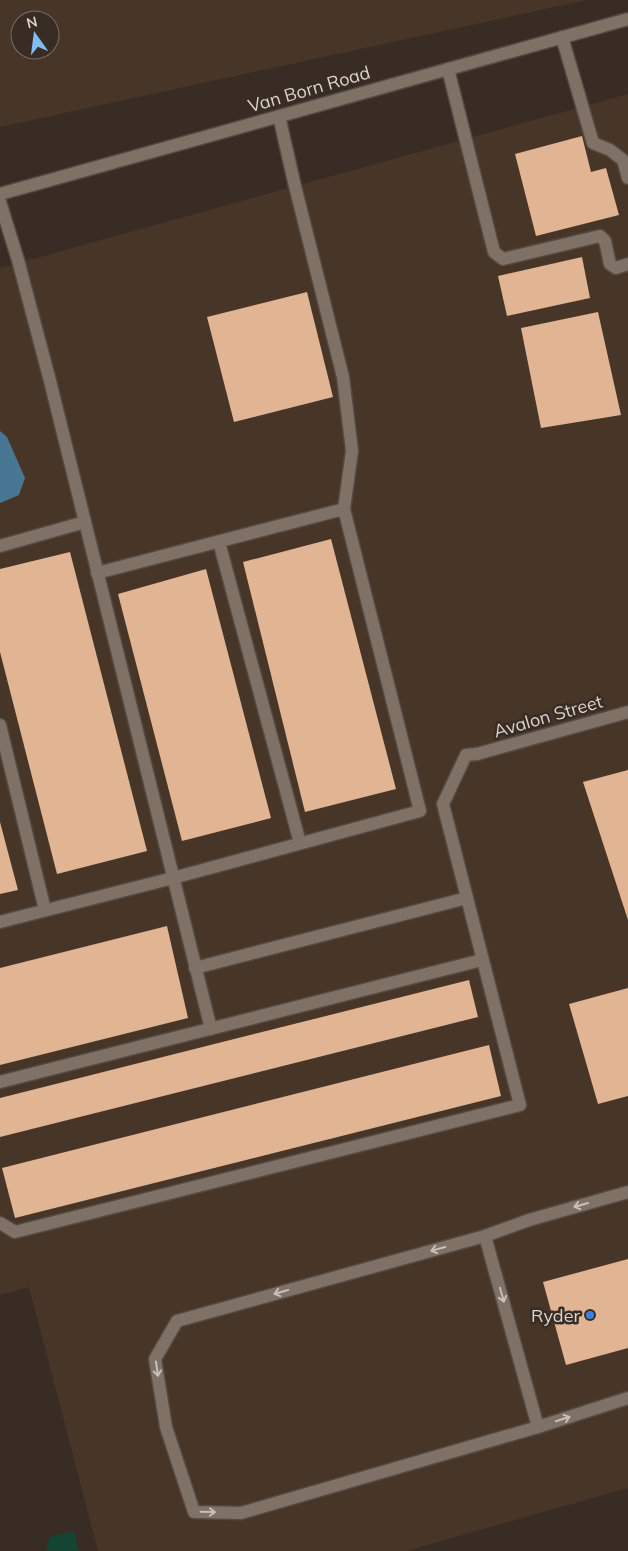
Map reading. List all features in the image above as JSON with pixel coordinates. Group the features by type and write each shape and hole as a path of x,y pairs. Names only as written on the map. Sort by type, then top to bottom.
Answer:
{"main road":[{"name":"Van Born Road","path":"0,194 628,19"},
{"path":"562,37 593,143 610,150 623,160 628,178"},
{"path":"448,69 494,252 503,259 600,236 605,241 610,264 616,268 628,264"},
{"path":"0,922 173,878 420,811 344,509 352,450 343,377 279,116"},
{"path":"0,202 18,260 85,522 211,1029"},
{"path":"98,573 344,509"},
{"path":"0,546 85,522"},
{"path":"219,542 300,843"},
{"name":"Avalon Street","path":"467,898 443,804 466,755 477,754 628,712"},
{"path":"0,725 46,910"},
{"path":"0,1223 15,1232 520,1105 467,898 195,968"},
{"path":"0,1082 482,960"},
{"path":"628,1192 529,1220 485,1236 177,1321 156,1359 166,1427 194,1512 241,1512 538,1427 628,1398"},
{"path":"485,1236 538,1427"}],"shaded area":[{"path":"0,0 587,0 0,127"},
{"path":"628,94 628,1488 406,1551 98,1551 29,1287 0,1295 0,268"}],"green space":[{"path":"74,1531 79,1551 46,1551 50,1537"}],"water":[{"path":"0,431 7,437 25,478 19,495 0,503"}],"building":[{"path":"582,136 591,172 606,168 619,215 536,236 515,154"},
{"path":"582,257 590,298 507,316 498,276"},
{"path":"307,292 333,397 234,422 207,317"},
{"path":"598,312 621,415 541,428 521,328"},
{"path":"331,539 396,789 305,812 243,562"},
{"path":"70,552 147,851 57,874 0,652 0,569"},
{"path":"206,569 271,818 182,841 118,594"},
{"path":"628,770 628,920 583,782"},
{"path":"0,822 18,890 0,894"},
{"path":"167,926 188,1018 0,1065 0,968"},
{"path":"469,980 478,1017 0,1137 0,1098"},
{"path":"628,988 628,1096 598,1104 569,1004"},
{"path":"489,1045 501,1096 15,1218 2,1168"},
{"name":"Ryder","path":"628,1259 628,1348 566,1365 543,1282"}],"place":[{"name":"Ryder","path":"590,1315"}]}
